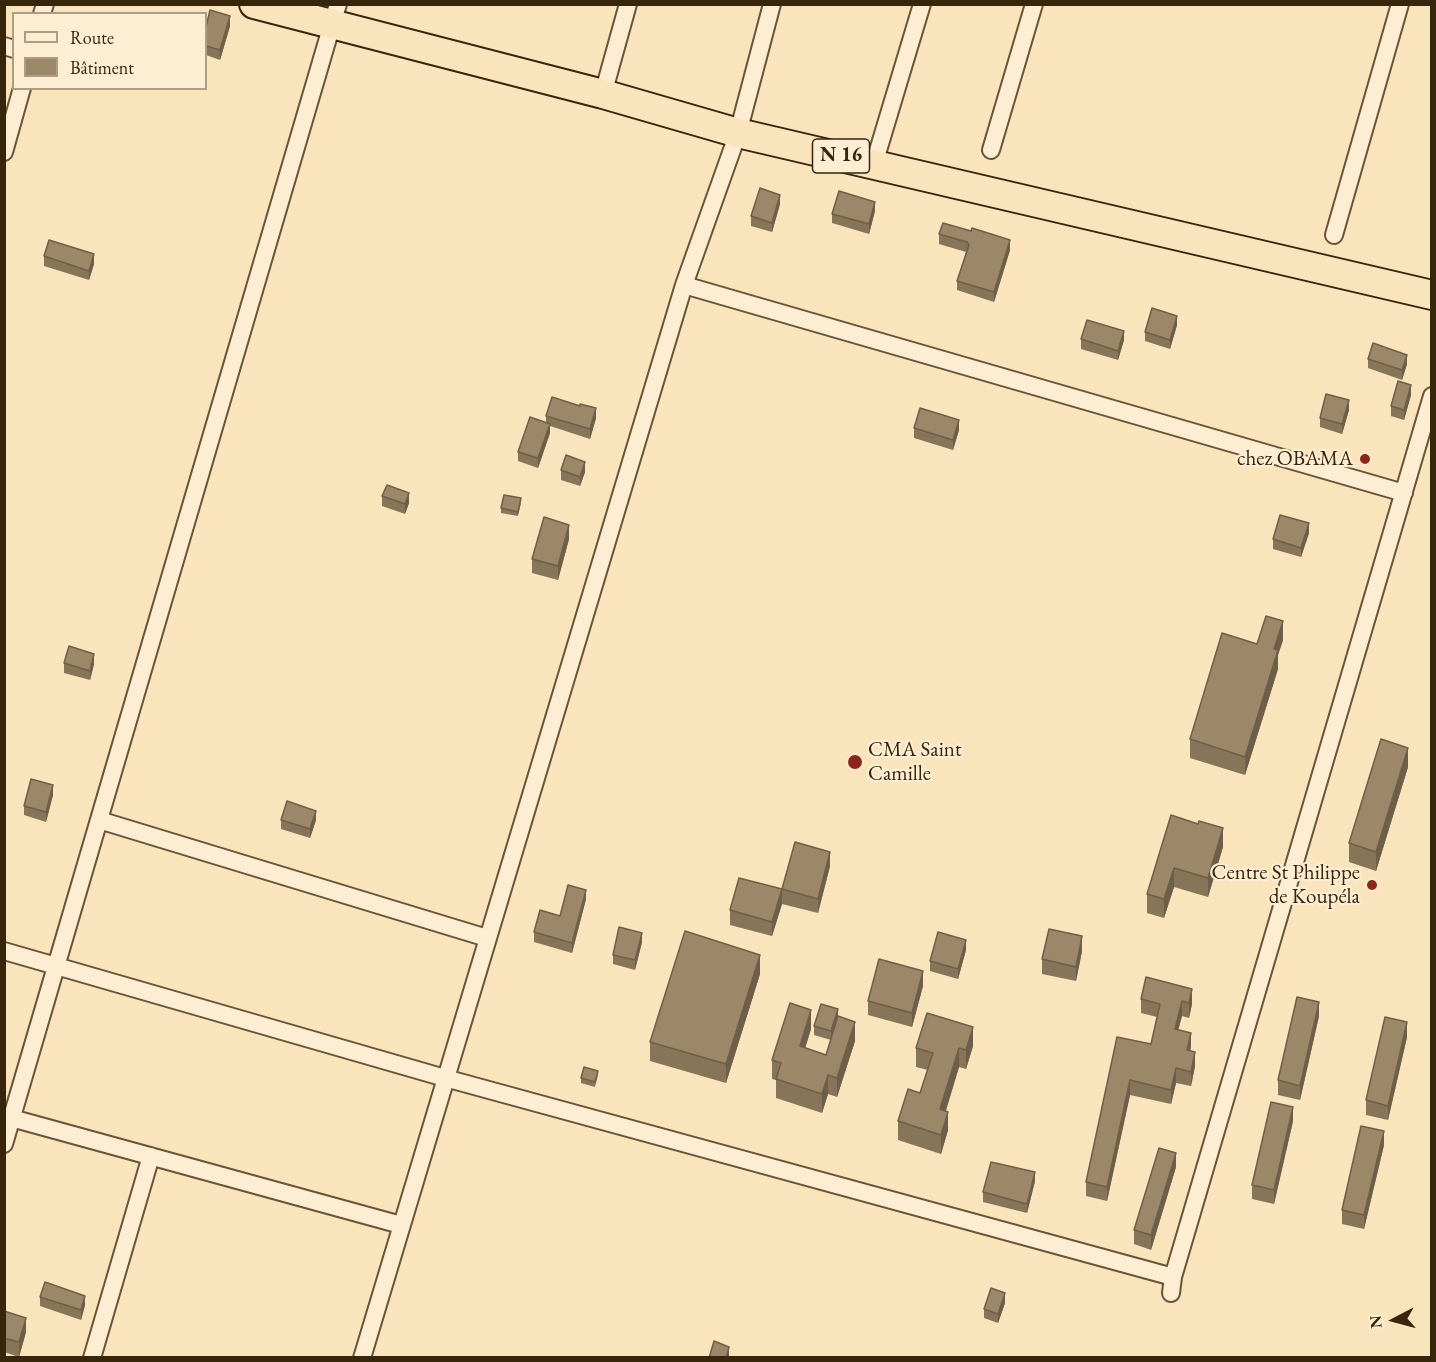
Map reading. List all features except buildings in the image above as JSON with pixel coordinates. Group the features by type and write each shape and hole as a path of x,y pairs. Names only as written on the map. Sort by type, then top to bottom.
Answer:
{"highway":[{"name":"N 16","path":"254,4 335,14 738,133 1431,295"}],"street":[{"path":"603,94 628,4"},
{"path":"362,1358 684,285 738,133 772,4"},
{"path":"874,164 922,4"},
{"path":"991,150 1034,4"},
{"path":"1334,235 1400,4"},
{"path":"4,1144 8,1117 56,966 335,14"},
{"path":"4,152 21,90"},
{"path":"684,285 1404,493"},
{"path":"4,951 1172,1285 1431,396"},
{"path":"99,820 487,938"},
{"path":"8,1117 401,1225"},
{"path":"92,1358 151,1156"}],"place":[{"name":"chez OBAMA","path":"1365,459"},
{"name":"CMA Saint Camille","path":"855,762"},
{"name":"Centre St Philippe de Koupéla","path":"1372,885"}]}
